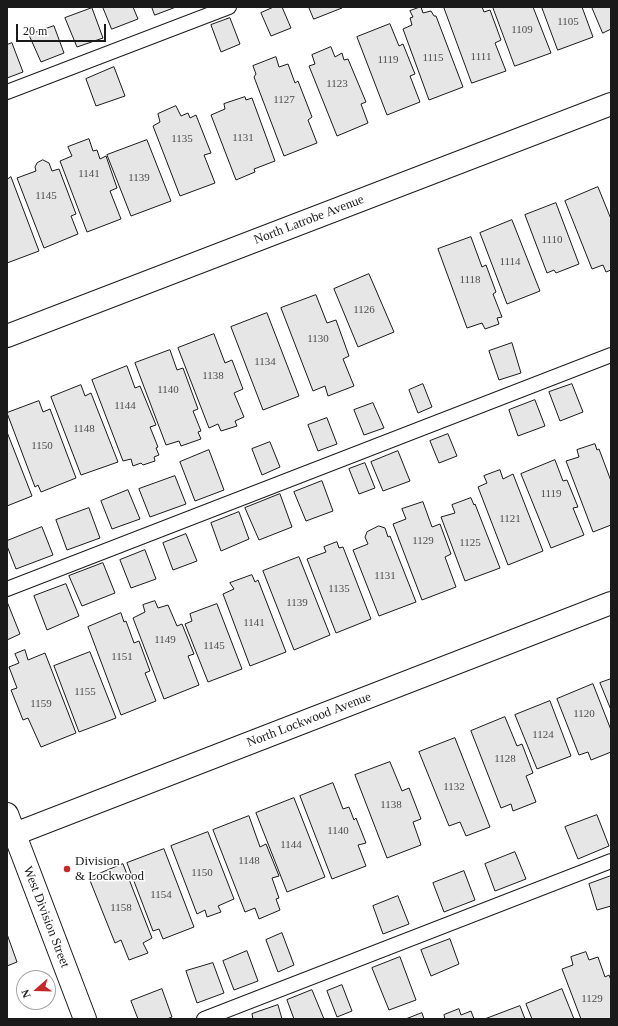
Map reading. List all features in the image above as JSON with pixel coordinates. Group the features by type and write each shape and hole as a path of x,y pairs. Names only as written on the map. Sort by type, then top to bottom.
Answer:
{"street":[{"name":"North Latrobe Avenue","path":"7,336 611,104"},
{"name":"North Lockwood Avenue","path":"11,836 611,603"},
{"name":"West Division Street","path":"7,814 11,836 85,1019"}],"lane":[{"path":"7,92 229,7"},
{"path":"7,589 611,355"},
{"path":"204,1019 611,861"}],"building":[{"path":"103,7 133,7 138,19 112,29"},
{"path":"152,7 176,7 155,15"},
{"path":"274,7 282,7 291,28 271,36 261,13"},
{"path":"309,7 342,7 342,8 314,19"},
{"path":"421,7 423,13 431,11 434,16 436,16 463,87 429,100 403,29 412,25 410,18 413,17 410,11"},
{"path":"444,7 482,7 484,12 490,10 501,40 495,43 506,71 472,83"},
{"path":"493,7 533,7 551,53 515,66"},
{"path":"542,7 582,7 593,37 558,50"},
{"path":"592,7 611,7 611,29 603,33"},
{"path":"92,8 103,38 77,47 65,18"},
{"path":"230,18 240,44 221,52 211,25"},
{"path":"390,24 399,46 403,44 415,74 410,76 420,102 387,115 357,37"},
{"path":"54,26 64,53 41,62 29,35"},
{"path":"12,43 23,72 7,78 7,45"},
{"path":"331,47 335,57 342,53 344,60 348,59 366,102 361,104 368,123 337,136 309,66 315,64 312,55"},
{"path":"276,57 279,67 288,64 295,83 298,81 312,117 308,120 317,143 284,156 254,77 256,74 253,66"},
{"path":"114,67 125,96 96,106 86,79"},
{"path":"245,97 246,100 252,98 275,161 254,169 255,172 236,180 211,115 225,109 224,104"},
{"path":"176,106 181,116 188,113 190,118 196,115 211,153 204,155 215,183 180,196 153,126 160,122 158,114"},
{"path":"89,139 93,151 97,150 100,159 106,156 117,188 110,191 121,219 87,232 60,161 72,156 68,147"},
{"path":"147,140 171,201 131,216 107,155"},
{"path":"43,160 49,163 52,171 59,169 76,214 71,216 78,234 44,248 17,178 36,171 35,167 37,163"},
{"path":"11,177 39,251 7,263 7,179"},
{"path":"598,187 611,219 611,270 606,272 603,265 592,269 565,201"},
{"path":"556,203 579,264 556,273 554,270 547,273 525,215"},
{"path":"512,220 540,291 507,304 480,233"},
{"path":"471,237 482,267 486,265 496,292 493,294 502,317 497,318 499,324 485,329 482,323 467,328 438,249"},
{"path":"369,274 394,332 358,347 334,289"},
{"path":"316,295 327,323 336,320 349,356 343,359 354,386 328,396 325,386 313,391 281,308"},
{"path":"267,313 299,396 263,410 231,327"},
{"path":"214,334 225,363 232,360 243,389 234,393 244,417 235,421 237,426 221,431 218,424 209,428 178,348"},
{"path":"512,343 521,373 499,380 489,351"},
{"path":"170,350 177,370 183,368 198,409 193,411 201,431 198,432 201,439 181,446 179,441 166,445 135,363"},
{"path":"127,366 135,388 140,386 156,425 150,427 158,447 156,448 159,455 154,457 155,461 143,465 141,463 133,466 131,459 123,461 92,380"},
{"path":"423,384 432,407 418,413 409,390"},
{"path":"572,384 583,412 560,421 549,392"},
{"path":"81,385 85,396 91,393 118,462 81,475 51,397"},
{"path":"535,400 545,426 518,436 509,410"},
{"path":"39,401 43,412 50,409 76,478 41,492 38,485 35,487 7,413"},
{"path":"373,403 384,428 364,435 354,410"},
{"path":"327,418 337,444 318,451 308,425"},
{"path":"7,432 32,496 7,506"},
{"path":"448,434 457,456 439,463 430,441"},
{"path":"270,442 280,467 262,475 252,449"},
{"path":"595,444 597,450 599,449 611,481 611,525 593,532 566,461 579,457 577,450"},
{"path":"209,450 224,490 195,501 180,462"},
{"path":"398,451 410,481 383,491 371,462"},
{"path":"555,460 563,481 567,480 578,507 573,508 584,535 551,548 521,474"},
{"path":"365,463 375,488 359,494 349,469"},
{"path":"500,470 503,479 513,474 543,551 508,565 478,487 487,483 484,476"},
{"path":"175,476 186,504 150,517 139,489"},
{"path":"322,481 333,511 306,521 294,492"},
{"path":"128,490 140,519 112,529 101,501"},
{"path":"280,494 292,527 259,540 245,508"},
{"path":"471,498 474,505 475,504 500,568 465,581 441,517 455,513 452,505"},
{"path":"423,502 432,527 440,524 451,554 445,557 456,587 422,600 393,524 406,519 402,509"},
{"path":"89,508 100,538 67,550 56,520"},
{"path":"239,512 249,539 221,551 211,523"},
{"path":"379,526 385,528 388,537 390,536 416,602 379,616 353,550 368,544 365,537 367,532"},
{"path":"42,527 53,555 16,569 7,546 7,541"},
{"path":"186,534 197,561 173,570 163,543"},
{"path":"337,542 339,548 343,547 371,619 336,633 307,559 326,552 324,547"},
{"path":"145,550 156,579 131,588 120,560"},
{"path":"299,557 330,635 294,650 263,571"},
{"path":"103,563 115,593 82,606 69,576"},
{"path":"252,575 255,582 258,580 286,652 250,666 223,594 234,589 230,583"},
{"path":"66,584 79,616 47,630 34,596"},
{"path":"155,601 158,608 168,605 177,626 182,624 194,654 188,656 199,685 164,699 133,618 145,612 143,605"},
{"path":"8,604 20,634 7,640 7,605"},
{"path":"217,604 242,669 208,682 185,624 192,621 190,614"},
{"path":"121,613 124,622 126,621 134,643 139,641 150,671 145,673 156,701 121,715 88,627"},
{"path":"25,650 28,660 45,653 76,733 41,747 28,718 23,720 11,690 17,688 9,667 19,663 15,654"},
{"path":"90,652 116,718 79,732 54,666"},
{"path":"611,679 611,710 600,683"},
{"path":"593,684 611,730 611,752 591,760 588,752 579,755 557,699"},
{"path":"550,701 571,756 537,769 515,715"},
{"path":"505,717 517,746 522,744 533,773 526,776 536,802 513,811 511,804 501,808 471,731"},
{"path":"455,738 490,827 466,836 460,822 449,826 419,752"},
{"path":"390,762 402,791 409,788 421,819 413,822 421,845 387,858 355,775"},
{"path":"333,783 343,809 349,807 354,820 356,818 366,843 358,845 366,866 332,879 300,796"},
{"path":"294,798 325,877 287,892 256,813"},
{"path":"597,815 609,846 578,859 565,827"},
{"path":"249,816 260,847 266,844 279,876 272,878 279,898 276,899 280,910 259,919 255,908 245,912 213,830"},
{"path":"208,832 234,899 218,906 221,912 207,917 205,910 197,914 171,846"},
{"path":"164,849 194,927 163,939 159,929 153,931 127,863"},
{"path":"515,852 526,879 495,891 485,864"},
{"path":"123,864 152,938 143,943 148,953 129,960 121,940 115,943 89,878"},
{"path":"464,871 475,900 444,912 433,883"},
{"path":"611,876 611,906 597,910 589,884"},
{"path":"398,896 409,924 383,934 373,906"},
{"path":"282,933 294,965 278,972 266,940"},
{"path":"7,934 17,962 7,966"},
{"path":"450,939 459,964 431,976 421,950"},
{"path":"247,951 258,981 234,990 223,961"},
{"path":"586,952 589,960 598,957 605,977 609,975 611,980 611,1019 581,1019 562,969 573,965 571,957"},
{"path":"400,957 416,1000 389,1010 372,968"},
{"path":"213,963 224,993 197,1003 186,971"},
{"path":"342,985 352,1011 337,1017 327,991"},
{"path":"162,989 172,1017 167,1019 138,1019 131,1001"},
{"path":"562,989 574,1019 532,1019 526,1004"},
{"path":"312,990 324,1019 294,1019 287,1000"},
{"path":"278,1005 282,1019 253,1019 252,1014"},
{"path":"520,1006 525,1019 485,1019"},
{"path":"459,1009 461,1015 471,1011 474,1019 445,1019 444,1015"},
{"path":"422,1013 424,1019 406,1019"}],"place":[{"name":"Division & Lockwood","path":"67,869"}]}
